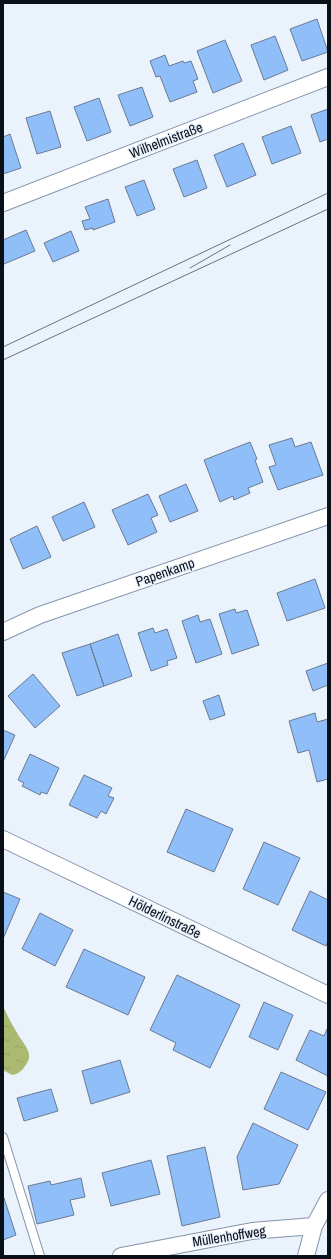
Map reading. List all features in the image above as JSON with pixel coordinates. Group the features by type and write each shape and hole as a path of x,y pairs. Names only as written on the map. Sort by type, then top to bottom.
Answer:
{"street":[{"name":"Wilhelmistraße","path":"3,203 328,77"},
{"name":"Papenkamp","path":"3,632 40,615 328,516"},
{"name":"Hölderlinstraße","path":"3,839 328,995"},
{"path":"306,1256 314,1226 328,1200"},
{"name":"Müllenhoffweg","path":"121,1256 252,1231 314,1226"}],"lane":[{"path":"3,1137 40,1256"}],"water":[{"path":"3,1006 29,1052 28,1061 24,1068 18,1073 12,1075 3,1070"}],"building":[{"path":"317,19 328,52 302,61 290,29"},
{"path":"275,36 288,70 264,80 251,45"},
{"path":"225,40 242,81 213,93 197,51"},
{"path":"165,55 169,66 183,61 184,63 191,61 198,79 193,81 197,92 170,102 160,76 156,77 150,61"},
{"path":"142,87 153,117 130,126 118,95"},
{"path":"99,98 111,132 87,141 74,107"},
{"path":"328,109 328,139 320,142 311,115"},
{"path":"50,111 61,147 37,154 26,118"},
{"path":"291,126 301,153 272,164 262,137"},
{"path":"10,134 21,168 3,174 3,137"},
{"path":"243,143 256,175 227,187 214,155"},
{"path":"197,160 207,188 184,197 173,169"},
{"path":"144,180 155,209 137,216 125,187"},
{"path":"108,199 115,222 93,230 93,228 85,230 82,221 90,219 85,207"},
{"path":"26,230 35,251 4,264 3,240"},
{"path":"71,231 79,251 53,262 44,243"},
{"path":"292,438 295,447 311,442 323,475 278,490 269,467 276,465 269,445"},
{"path":"250,442 257,459 255,460 263,482 248,488 250,493 234,500 233,496 220,502 204,460"},
{"path":"186,484 198,511 170,522 159,496"},
{"path":"148,494 158,515 151,518 157,532 128,545 112,510"},
{"path":"84,502 95,527 63,541 52,517"},
{"path":"37,526 51,557 23,569 10,539"},
{"path":"315,579 325,608 287,621 277,593"},
{"path":"235,609 236,613 247,610 259,645 232,654 219,614"},
{"path":"198,615 200,622 210,619 222,654 196,663 182,621"},
{"path":"153,628 155,633 167,629 177,658 167,661 168,665 151,671 138,633"},
{"path":"118,634 132,676 104,686 90,644"},
{"path":"90,644 104,686 77,696 62,653"},
{"path":"328,663 328,685 313,691 306,671"},
{"path":"33,674 60,706 35,728 8,696"},
{"path":"219,695 225,715 210,720 203,701"},
{"path":"315,713 317,722 328,719 328,779 317,782 309,750 298,753 289,721"},
{"path":"3,730 15,735 3,762"},
{"path":"30,754 59,768 47,794 41,792 40,795 22,786 24,783 18,780"},
{"path":"84,775 112,788 108,796 114,798 106,814 101,811 97,818 69,805"},
{"path":"186,809 233,829 214,872 167,852"},
{"path":"264,842 300,858 278,905 243,889"},
{"path":"310,891 328,900 328,941 326,946 292,930"},
{"path":"3,892 20,899 3,939"},
{"path":"40,913 73,930 55,966 22,949"},
{"path":"84,949 145,977 128,1015 66,987"},
{"path":"177,975 240,1005 210,1068 173,1050 176,1043 150,1030"},
{"path":"264,1002 293,1015 278,1050 249,1037"},
{"path":"327,1029 328,1076 296,1060 310,1030 324,1036"},
{"path":"120,1060 130,1092 91,1104 82,1071"},
{"path":"281,1072 326,1092 308,1130 264,1109"},
{"path":"51,1089 58,1111 24,1121 17,1098"},
{"path":"253,1123 298,1145 279,1184 243,1190 237,1157"},
{"path":"205,1147 220,1217 182,1226 167,1156"},
{"path":"151,1160 160,1194 111,1206 102,1173"},
{"path":"81,1178 85,1197 70,1200 74,1215 37,1224 28,1186 50,1181 51,1185"},
{"path":"3,1195 16,1235 3,1240"}],"tram line":[{"path":"3,347 328,193"},
{"path":"3,360 328,209"},
{"path":"190,268 230,245"}]}
